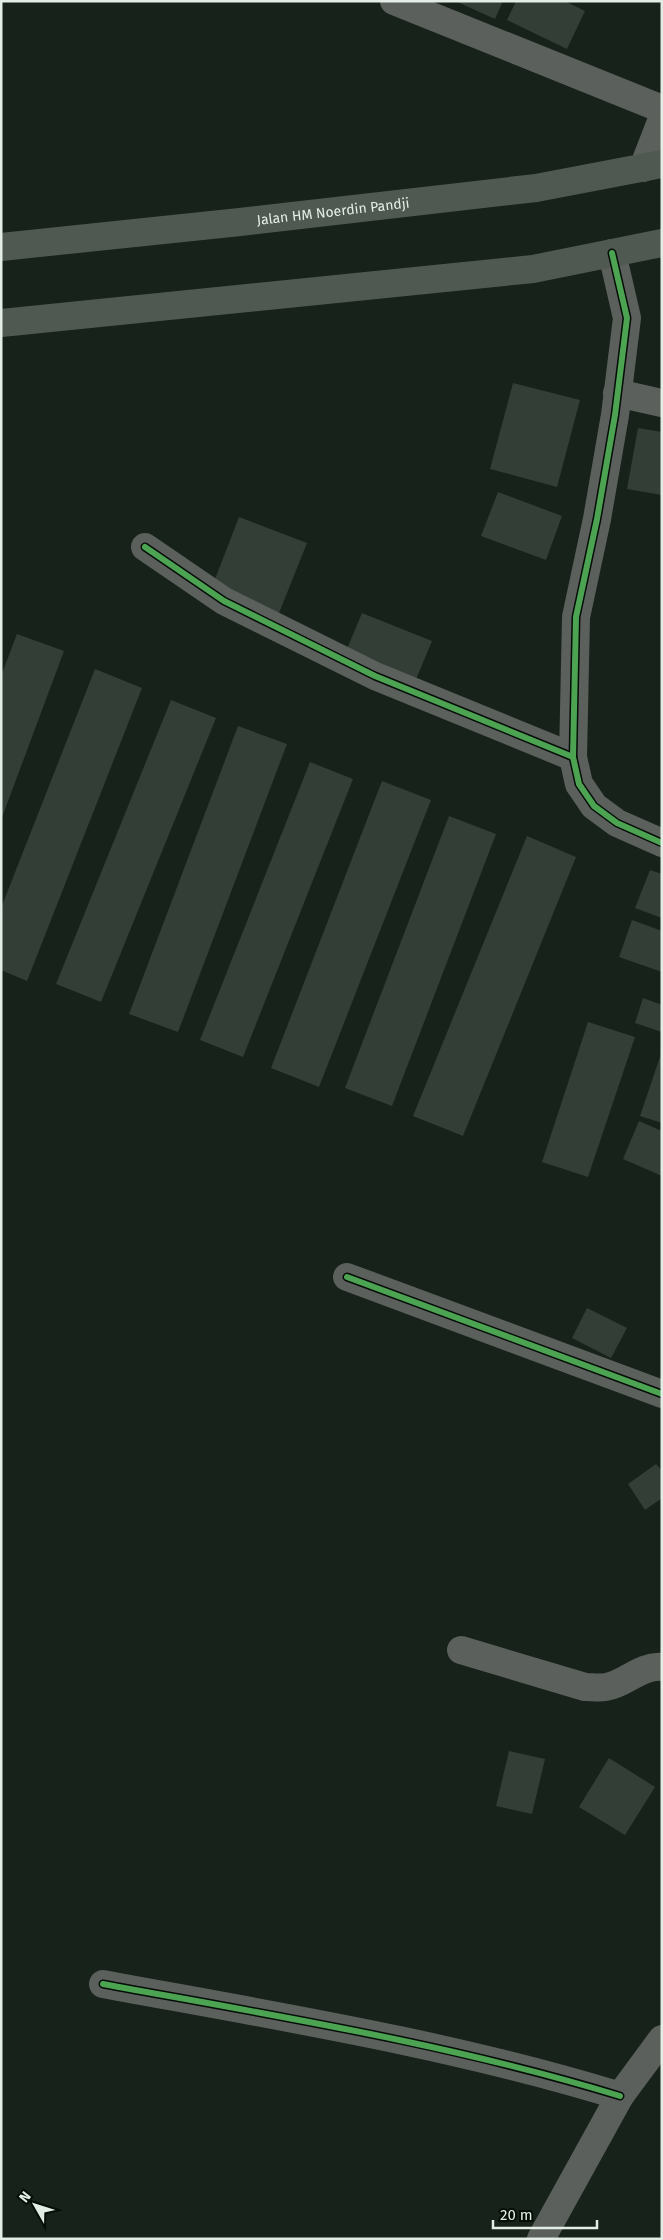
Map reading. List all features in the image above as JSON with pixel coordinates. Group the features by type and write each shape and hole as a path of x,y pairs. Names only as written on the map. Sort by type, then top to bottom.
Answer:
{"main road":[{"name":"Jalan HM Noerdin Pandji","path":"1,247 536,188 652,166"},
{"path":"1,323 533,269 662,243"}],"street":[{"path":"394,1 662,109"},
{"path":"652,166 662,119"},
{"path":"612,253 626,318 617,394 597,519 576,617 573,757 579,784 594,806 617,822 662,843"},
{"path":"617,394 662,403"},
{"path":"145,547 224,601 375,676 573,757"},
{"path":"347,1278 662,1394"},
{"path":"461,1650 585,1687 606,1688 639,1671 655,1666 662,1667"},
{"path":"103,1984 360,2031 570,2081 620,2096"},
{"path":"542,2239 620,2096 662,2039"}],"building":[{"path":"455,1 503,1 495,19"},
{"path":"516,1 565,1 585,11 567,49 507,20"},
{"path":"513,383 580,400 557,487 490,469"},
{"path":"638,428 662,432 662,495 627,489"},
{"path":"498,492 562,516 546,560 481,536"},
{"path":"239,517 307,543 279,613 212,587"},
{"path":"362,613 432,641 414,684 344,656"},
{"path":"17,634 64,651 1,820 1,676"},
{"path":"95,669 142,688 27,981 1,970 1,908"},
{"path":"171,700 216,718 101,1002 56,984"},
{"path":"238,726 287,744 178,1032 129,1014"},
{"path":"310,762 353,779 243,1057 200,1040"},
{"path":"382,781 431,800 319,1087 271,1068"},
{"path":"449,816 496,834 392,1106 345,1088"},
{"path":"527,836 576,857 463,1136 413,1116"},
{"path":"650,870 662,874 662,918 635,908"},
{"path":"632,920 662,931 662,972 619,957"},
{"path":"643,998 662,1005 662,1032 635,1023"},
{"path":"588,1022 635,1037 588,1177 542,1162"},
{"path":"662,1054 662,1123 640,1116"},
{"path":"639,1121 662,1131 662,1176 623,1159"},
{"path":"587,1308 627,1328 611,1358 572,1338"},
{"path":"656,1464 662,1471 662,1498 645,1510 628,1484"},
{"path":"509,1751 545,1759 532,1814 496,1806"},
{"path":"609,1758 655,1787 625,1835 579,1807"}],"cycle path":[{"path":"612,253 627,318 615,415 597,519 576,617 573,757 579,784 594,806 617,823 662,843"},
{"path":"145,547 224,601 375,676 573,757"},
{"path":"347,1277 662,1394"},
{"path":"103,1984 363,2032 428,2046 492,2061 620,2096"}]}
